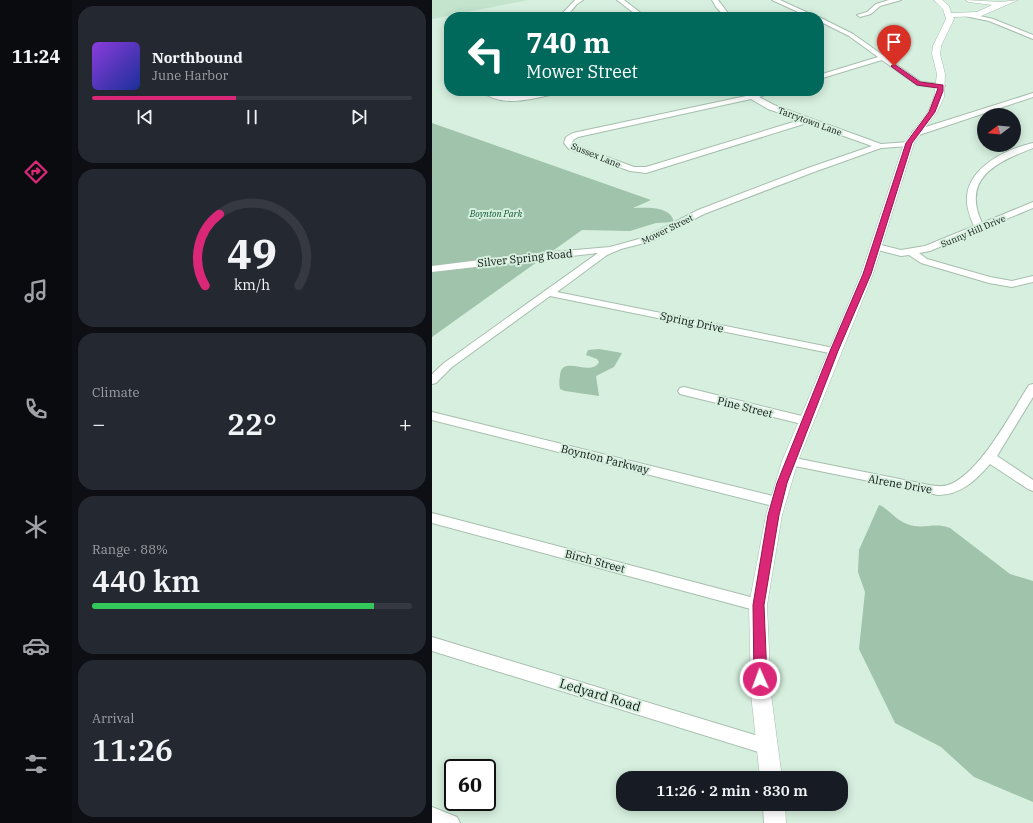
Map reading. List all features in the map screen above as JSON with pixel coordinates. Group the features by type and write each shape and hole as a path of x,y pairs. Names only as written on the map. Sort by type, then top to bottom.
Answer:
{"main road":[{"path":"770,771 761,694 758,605 762,575 777,502 790,461 877,247 909,144 926,120 939,96 941,74 936,54 937,46 949,23 950,15 946,8 938,0"},
{"path":"970,0 1002,3"},
{"path":"970,0 984,9 984,11"},
{"path":"950,15 967,15 984,11 1002,3 1014,0"},
{"path":"774,811 775,823"}],"street":[{"path":"568,12 573,3 580,0"},
{"path":"620,0 636,12"},
{"path":"715,0 723,12"},
{"path":"775,0 803,12"},
{"path":"860,15 870,13 876,5 898,0"},
{"path":"984,11 986,18 1033,37"},
{"path":"967,15 991,20"},
{"path":"824,22 846,33 919,84 941,86"},
{"path":"824,76 883,58"},
{"path":"916,133 1033,95"},
{"path":"495,96 515,98 526,96"},
{"name":"Tarrytown Lane","path":"749,96 771,107 880,146"},
{"name":"Sussex Lane","path":"758,96 576,135 569,139 568,143 572,147 626,168 642,170 658,167 808,120"},
{"path":"926,120 950,122"},
{"name":"Mower Street","path":"432,380 448,365 604,253 618,247 649,238 701,212 733,199 880,146 909,144"},
{"path":"980,228 974,214 971,195 980,175 1000,159 1033,145"},
{"name":"Sunny Hill Drive","path":"911,252 939,246 1033,205"},
{"name":"Silver Spring Road","path":"432,269 529,257 586,252 618,247"},
{"path":"877,247 900,253 911,252 924,261 972,276 1003,283 1015,284 1033,279"},
{"name":"Spring Drive","path":"549,293 834,351"},
{"name":"Alrene Drive","path":"790,461 928,490 938,491 953,488 965,482 988,456 1009,428 1033,388"},
{"name":"Pine Street","path":"684,391 806,421"},
{"name":"Boynton Parkway","path":"432,416 777,502"},
{"path":"988,456 1033,486"},
{"name":"Birch Street","path":"432,518 758,605"},
{"name":"Ledyard Road","path":"432,644 768,747"},
{"path":"432,816 451,823"}],"shaded area":[{"path":"432,0 528,0 467,12 444,12 444,17 432,19"}],"green space":[{"name":"Boynton Park","path":"432,123 651,200 633,208 663,210 672,217 674,222 656,223 630,231 582,230 432,337"},
{"path":"599,349 622,353 614,367 596,376 599,396 560,389 559,381 562,369 565,366 590,368 595,366 599,362 597,359 586,355 588,350"},
{"path":"879,505 899,520 913,526 944,526 950,528 1010,574 1033,581 1033,802 974,777 941,747 895,723 859,649 865,592 858,572 859,550"}],"route":[{"path":"760,679 758,605 762,575 782,483 834,351 867,274 877,247 909,143 932,112 939,96 941,86 919,84 894,66"}]}
